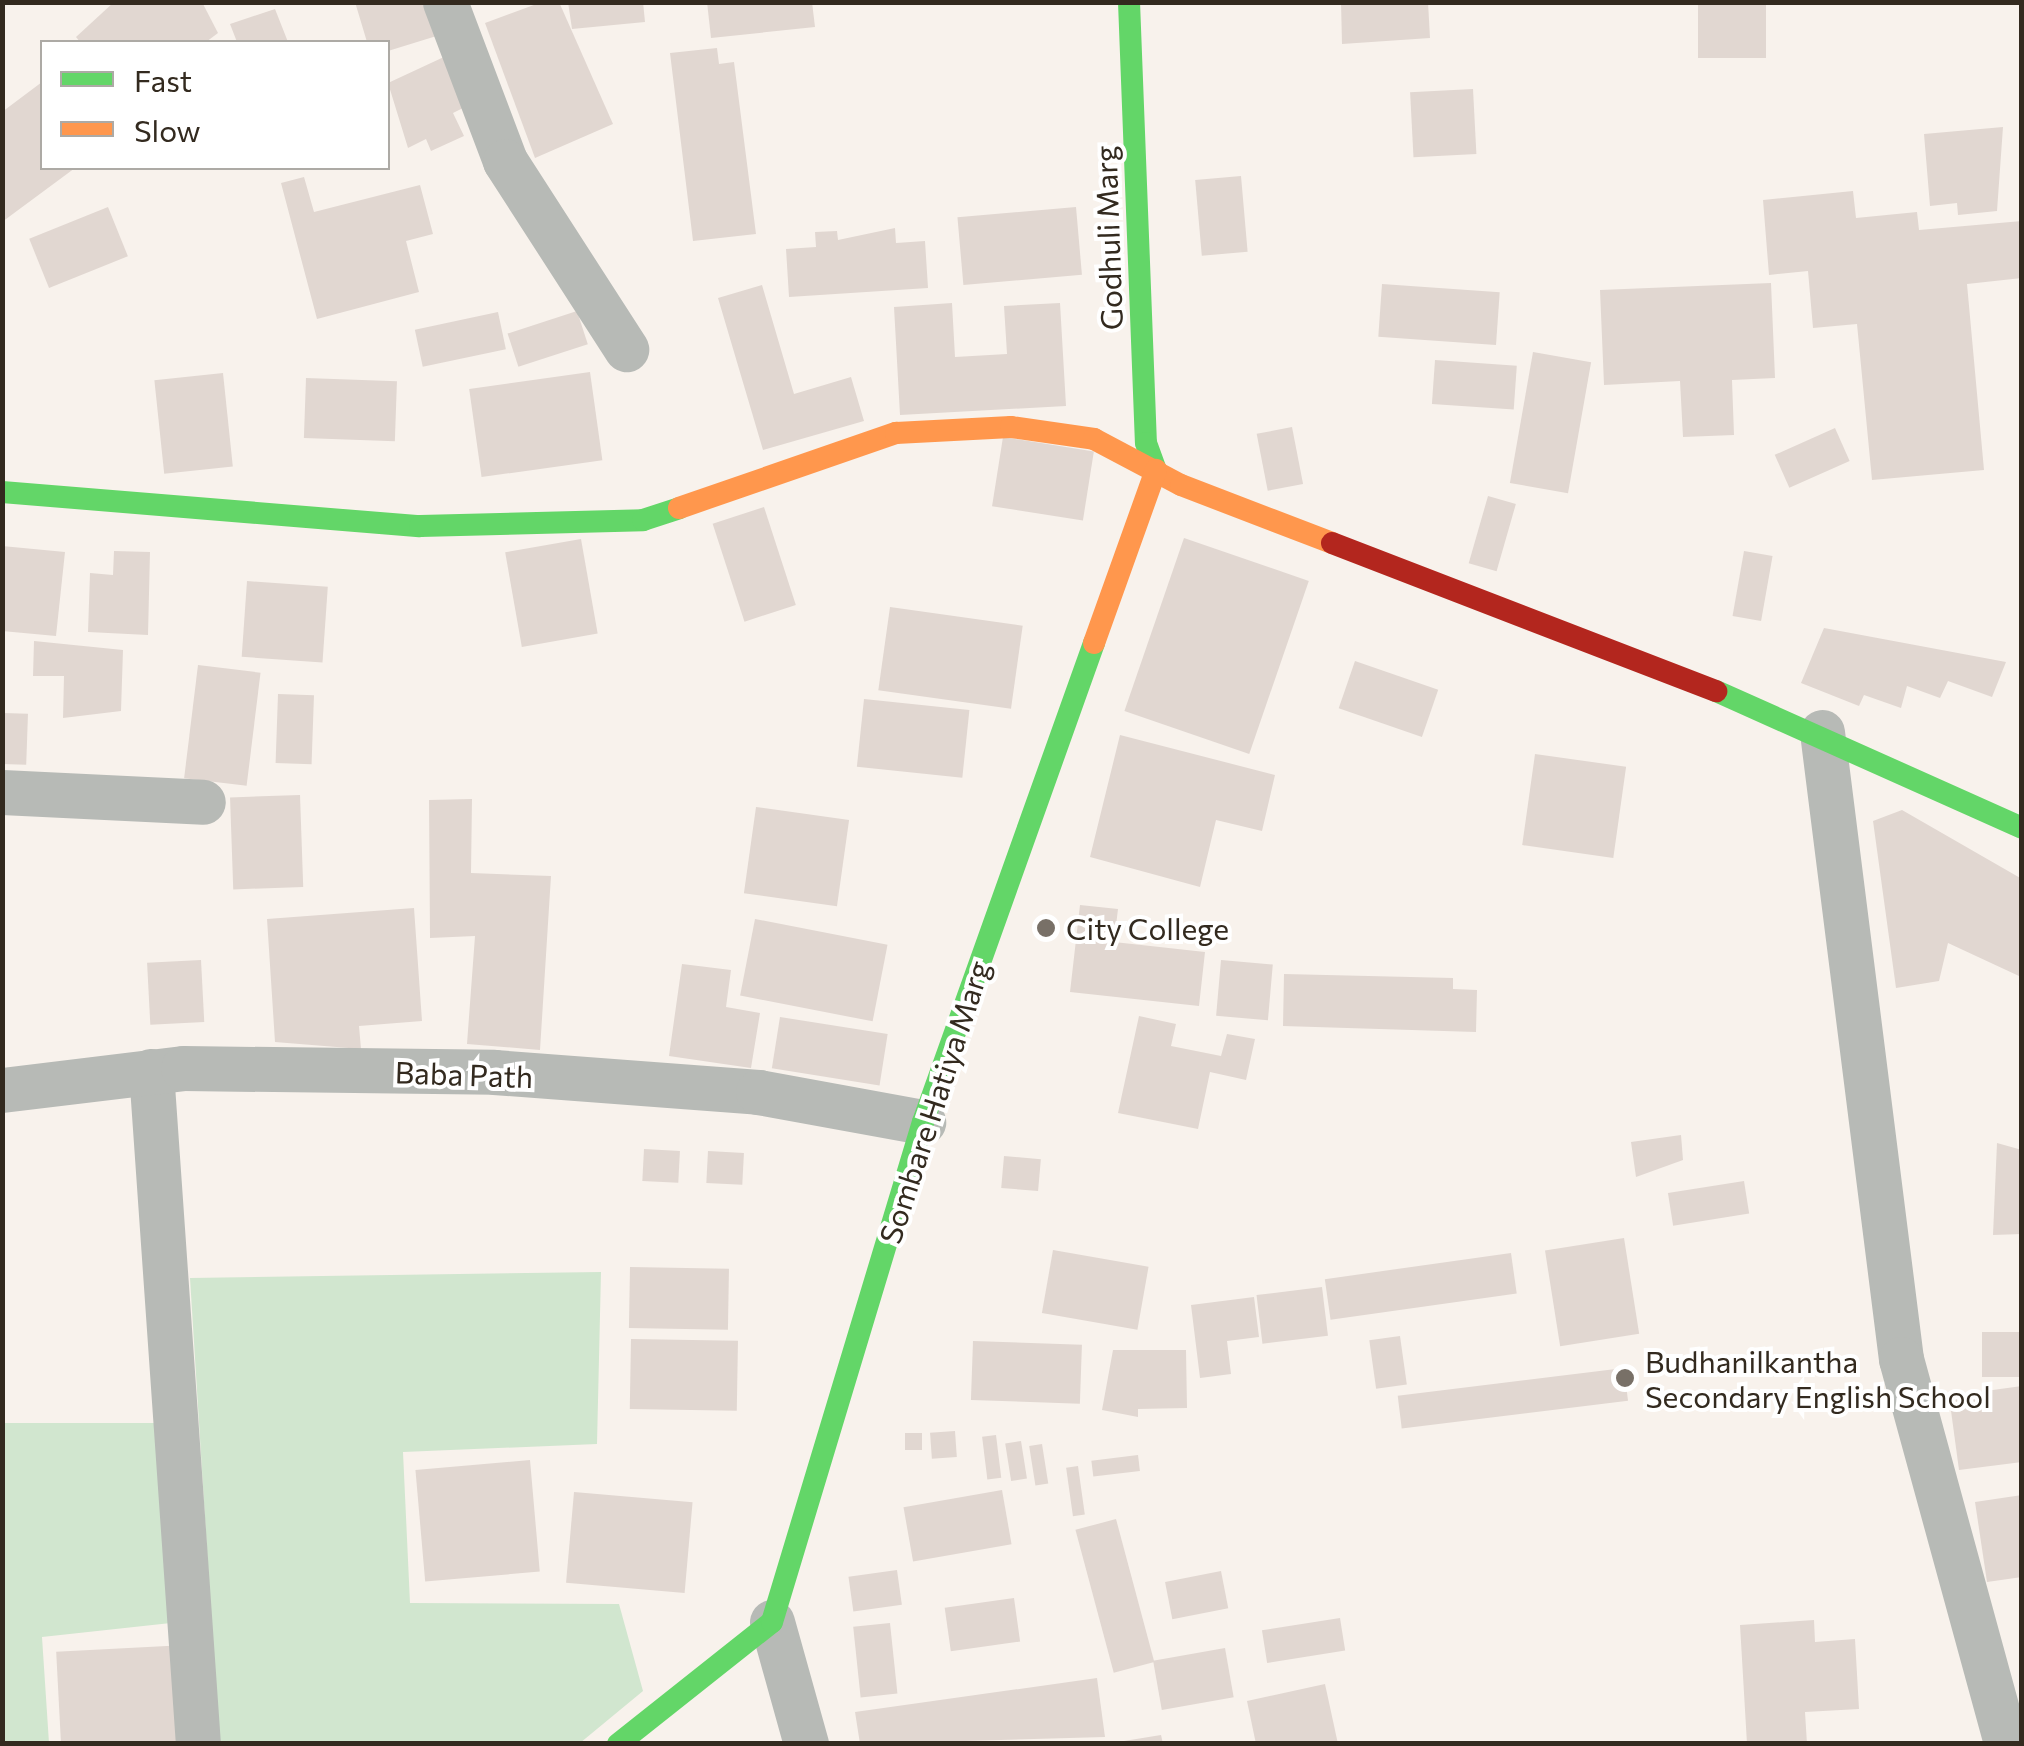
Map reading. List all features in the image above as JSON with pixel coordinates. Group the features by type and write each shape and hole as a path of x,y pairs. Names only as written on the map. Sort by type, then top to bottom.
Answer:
{"street":[{"path":"446,2 505,161 626,349"},
{"name":"Godhuli Marg","path":"1129,2 1146,443 1156,470"},
{"path":"2,492 420,526 644,520 896,433 1012,427 1094,439 1156,470 1822,732 2022,828"},
{"name":"Sombare Hatiya Marg","path":"772,1622 923,1122 1156,470"},
{"path":"1822,732 1901,1358 2006,1744"},
{"path":"2,792 203,802"},
{"path":"151,1071 198,1744"},
{"name":"Baba Path","path":"2,1090 151,1071 494,1072 758,1092 923,1122"},
{"path":"618,1744 772,1622 806,1744"}],"green space":[{"path":"601,1272 597,1444 403,1452 410,1603 619,1604 643,1691 580,1743 219,1743 190,1278"},
{"path":"3,1423 171,1423 180,1622 42,1637 49,1743 3,1744"}],"building":[{"path":"114,2 202,2 218,33 209,40 76,37"},
{"path":"355,2 433,2 443,34 390,50 390,40 366,40"},
{"path":"542,2 559,2 613,124 535,158 485,23"},
{"path":"568,2 643,2 645,22 572,29"},
{"path":"707,2 812,2 815,27 711,38"},
{"path":"1341,2 1428,2 1430,38 1342,44"},
{"path":"1698,2 1766,2 1766,58 1698,58"},
{"path":"275,9 287,40 236,40 230,24"},
{"path":"717,48 719,64 734,62 756,234 693,241 670,53"},
{"path":"446,56 469,105 453,113 464,136 431,151 426,139 408,148 390,82"},
{"path":"40,84 40,170 72,170 2,222 2,112"},
{"path":"1473,89 1476,154 1413,157 1410,92"},
{"path":"2003,127 1997,211 1958,215 1957,203 1930,206 1924,134"},
{"path":"1241,176 1248,252 1202,256 1195,180"},
{"path":"304,177 314,212 420,185 433,234 406,241 419,292 317,319 281,183"},
{"path":"1853,191 1856,218 1917,212 1919,230 2022,221 2022,278 1967,284 1984,470 1872,480 1857,324 1813,328 1808,271 1769,275 1763,200"},
{"path":"108,207 128,256 49,288 29,239"},
{"path":"1076,207 1082,275 963,285 957,217"},
{"path":"895,228 896,243 925,241 928,288 789,297 786,249 816,247 815,232 837,231 838,240"},
{"path":"1771,283 1775,378 1732,380 1734,435 1683,437 1680,381 1604,385 1600,290"},
{"path":"1382,284 1500,292 1496,345 1378,337"},
{"path":"762,285 794,394 851,377 864,421 763,450 718,298"},
{"path":"952,303 955,357 1007,354 1004,306 1060,303 1066,406 900,415 894,307"},
{"path":"577,311 588,344 518,367 508,334"},
{"path":"498,312 506,349 423,367 415,330"},
{"path":"1533,352 1591,362 1568,493 1510,483"},
{"path":"1435,360 1517,366 1514,410 1432,404"},
{"path":"590,372 602,460 482,477 469,389"},
{"path":"223,373 233,466 164,474 154,380"},
{"path":"306,378 397,381 395,441 304,438"},
{"path":"1292,427 1303,484 1268,491 1257,434"},
{"path":"1835,428 1850,461 1789,488 1775,455"},
{"path":"1003,437 1094,451 1083,521 992,506"},
{"path":"1488,496 1516,504 1497,571 1469,563"},
{"path":"764,507 796,605 744,622 713,524"},
{"path":"1184,538 1309,581 1249,754 1124,711"},
{"path":"581,539 598,634 522,647 505,552"},
{"path":"2,546 65,552 56,636 2,631"},
{"path":"114,551 150,552 148,635 88,632 90,573 113,575"},
{"path":"1744,551 1773,556 1761,621 1733,616"},
{"path":"247,581 328,587 323,662 242,657"},
{"path":"890,607 1023,626 1011,709 878,690"},
{"path":"1824,628 2006,662 1992,697 1948,681 1940,698 1907,686 1901,708 1864,695 1859,706 1801,683"},
{"path":"34,641 123,650 121,711 63,718 64,676 33,676"},
{"path":"1355,661 1438,690 1422,737 1339,708"},
{"path":"198,665 261,673 247,786 184,778"},
{"path":"278,694 314,695 312,764 276,763"},
{"path":"864,699 969,710 962,778 857,767"},
{"path":"3,713 28,714 26,765 2,764"},
{"path":"1120,735 1275,775 1262,831 1216,820 1200,887 1090,857"},
{"path":"1535,754 1626,767 1613,858 1522,845"},
{"path":"300,795 303,887 233,889 230,797"},
{"path":"472,799 471,873 551,876 540,1050 467,1044 475,936 430,938 429,800"},
{"path":"756,807 849,820 837,906 744,893"},
{"path":"1902,810 2022,879 2019,976 1948,943 1939,981 1896,988 1873,821"},
{"path":"1080,905 1118,909 1114,942 1205,952 1199,1006 1070,992"},
{"path":"414,908 422,1021 359,1026 361,1049 275,1042 267,919"},
{"path":"755,919 888,945 873,1021 740,996"},
{"path":"201,960 204,1022 150,1025 147,963"},
{"path":"1221,960 1273,965 1268,1020 1216,1016"},
{"path":"682,964 731,970 726,1007 760,1013 751,1068 669,1056"},
{"path":"1284,974 1453,978 1453,989 1477,990 1476,1032 1283,1026"},
{"path":"1139,1016 1176,1024 1171,1046 1221,1056 1227,1034 1255,1039 1246,1080 1210,1072 1198,1129 1118,1113"},
{"path":"780,1017 888,1034 880,1085 772,1068"},
{"path":"1681,1135 1683,1160 1636,1177 1631,1142"},
{"path":"1997,1143 2022,1150 2022,1234 1993,1235"},
{"path":"644,1149 680,1151 678,1183 642,1181"},
{"path":"708,1151 744,1153 742,1185 706,1183"},
{"path":"1004,1156 1041,1159 1038,1191 1001,1188"},
{"path":"1744,1181 1749,1214 1673,1226 1668,1193"},
{"path":"1624,1238 1639,1334 1560,1346 1545,1251"},
{"path":"1053,1250 1149,1267 1137,1330 1042,1313"},
{"path":"1511,1253 1517,1294 1331,1320 1325,1279"},
{"path":"630,1267 729,1269 728,1330 629,1328"},
{"path":"1322,1287 1328,1336 1262,1344 1256,1295"},
{"path":"1254,1297 1259,1337 1227,1341 1231,1374 1200,1378 1191,1305"},
{"path":"1982,1332 2022,1332 2022,1377 1982,1377"},
{"path":"1400,1336 1407,1385 1376,1389 1369,1340"},
{"path":"631,1339 738,1341 737,1411 630,1409"},
{"path":"973,1341 1082,1345 1080,1404 971,1400"},
{"path":"1113,1350 1186,1350 1187,1408 1138,1409 1138,1417 1102,1410"},
{"path":"1624,1368 1628,1401 1402,1429 1398,1396"},
{"path":"2022,1386 2022,1462 1959,1470 1949,1396"},
{"path":"955,1431 957,1457 932,1459 930,1433"},
{"path":"905,1433 922,1433 922,1450 905,1450"},
{"path":"996,1435 1001,1478 987,1479 982,1437"},
{"path":"1021,1441 1027,1479 1011,1481 1005,1444"},
{"path":"1042,1444 1048,1484 1035,1486 1029,1446"},
{"path":"1138,1455 1140,1471 1093,1477 1091,1461"},
{"path":"530,1460 540,1572 425,1582 415,1470"},
{"path":"1078,1466 1085,1515 1073,1516 1066,1468"},
{"path":"1002,1490 1012,1544 913,1562 904,1507"},
{"path":"574,1492 693,1502 685,1593 566,1583"},
{"path":"2022,1495 2022,1577 1987,1582 1975,1502"},
{"path":"1116,1519 1154,1662 1114,1673 1075,1530"},
{"path":"897,1570 902,1605 853,1611 848,1577"},
{"path":"1221,1571 1228,1608 1172,1619 1165,1582"},
{"path":"1014,1598 1020,1642 951,1651 945,1608"},
{"path":"1340,1618 1345,1651 1267,1663 1262,1630"},
{"path":"1814,1620 1815,1642 1855,1639 1859,1709 1805,1712 1807,1744 1747,1744 1740,1625"},
{"path":"890,1623 897,1694 861,1697 853,1627"},
{"path":"186,1645 191,1744 61,1744 56,1652"},
{"path":"1225,1648 1234,1697 1162,1710 1153,1661"},
{"path":"1097,1678 1105,1737 860,1744 855,1712"},
{"path":"1325,1684 1338,1744 1256,1744 1247,1701"},
{"path":"1161,1735 1163,1744 1124,1744 1124,1741"}],"traffic: fast":[{"path":"1129,2 1146,443 1156,470"},
{"path":"2,492 420,526 643,520 679,508"},
{"path":"618,1744 772,1622 923,1122 1094,643"},
{"path":"1716,691 2022,828"}],"traffic: slow":[{"path":"679,508 896,433 1011,427 1094,439 1181,485 1332,543"},
{"path":"1094,643 1156,470"}],"traffic: jam":[{"path":"1332,543 1716,691"}],"place":[{"name":"City College","path":"1046,928"},
{"name":"Budhanilkantha Secondary English School","path":"1625,1378"}]}
